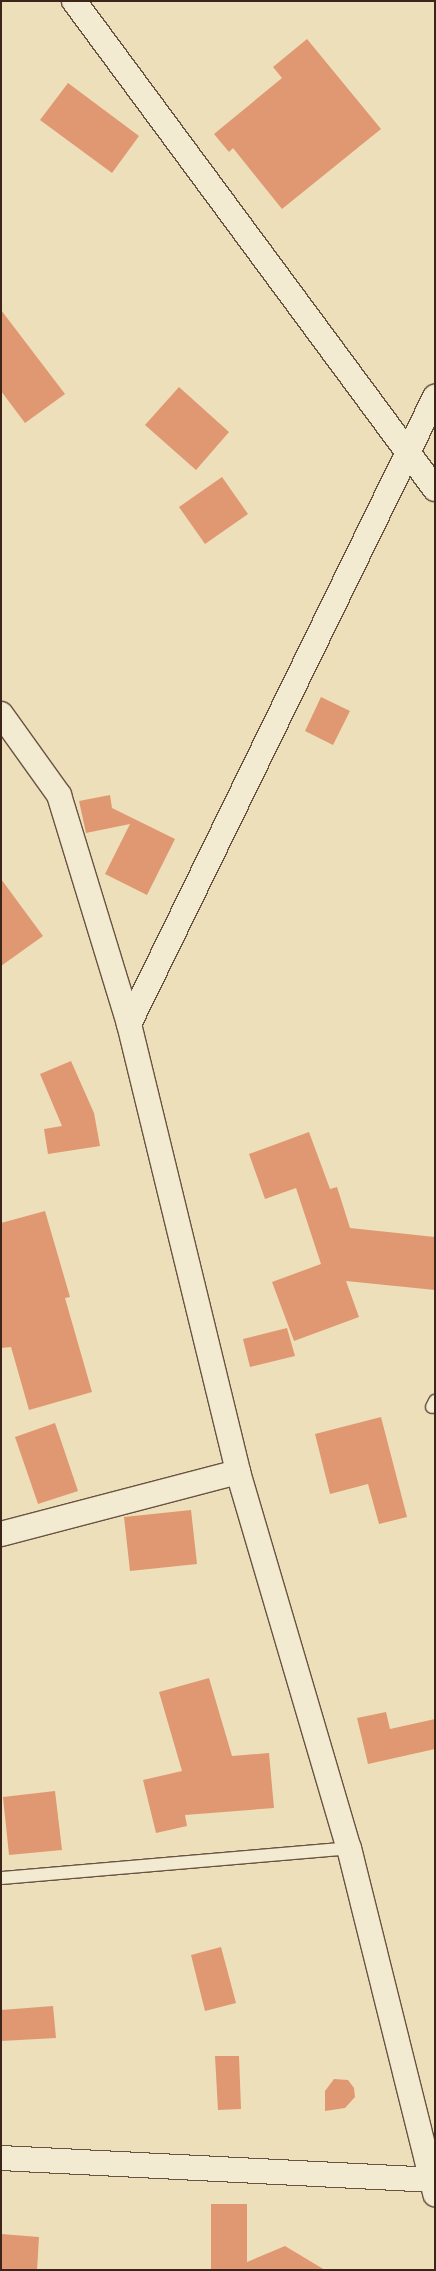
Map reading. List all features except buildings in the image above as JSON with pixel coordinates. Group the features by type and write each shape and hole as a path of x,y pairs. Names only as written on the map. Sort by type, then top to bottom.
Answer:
{"street":[{"path":"74,1 435,489"},
{"path":"129,1024 406,452 435,397"},
{"path":"1,714 59,796 129,1024 238,1472 349,1848 433,2184 1,2158"},
{"path":"1,1534 238,1472"}],"lane":[{"path":"1,1878 349,1848"}]}
